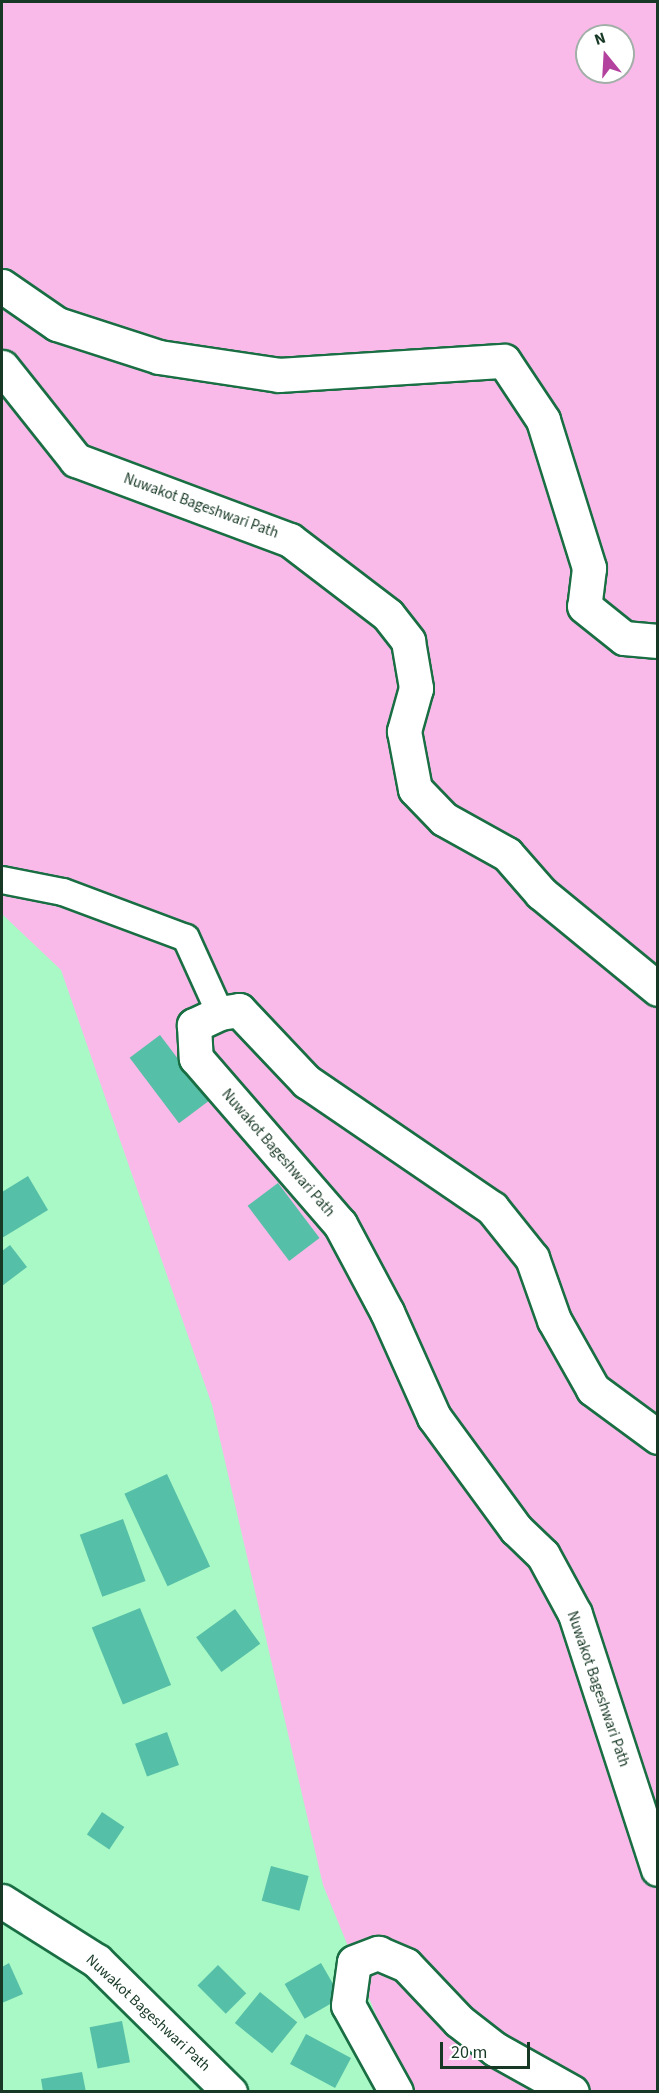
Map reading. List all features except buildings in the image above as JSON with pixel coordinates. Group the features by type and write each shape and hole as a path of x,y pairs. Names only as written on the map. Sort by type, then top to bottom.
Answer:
{"street":[{"path":"2,286 57,324 100,340 159,357 225,367 279,375 504,361 543,420 589,568 584,606 624,638 657,641"},
{"name":"Nuwakot Bageshwari Path","path":"2,367 76,460 290,540 388,615 408,641 416,688 404,731 415,789 444,819 507,854 541,893 657,989"},
{"path":"2,880 63,892 186,938 220,1013 239,1010 307,1082 492,1208 532,1258 554,1320 593,1389 657,1437"},
{"name":"Nuwakot Bageshwari Path","path":"220,1013 194,1025 196,1058 340,1224 387,1312 434,1417 516,1528 543,1555 575,1614 657,1869"},
{"name":"Nuwakot Bageshwari Path","path":"2,1901 97,1960 230,2091"},
{"path":"396,2091 348,2005 354,1962 378,1953 406,1965 459,2021 495,2049 572,2091"}],"shaded area":[{"path":"2,2 657,2 657,2091 407,2091 323,1885 212,1405 61,970 2,914"}]}
